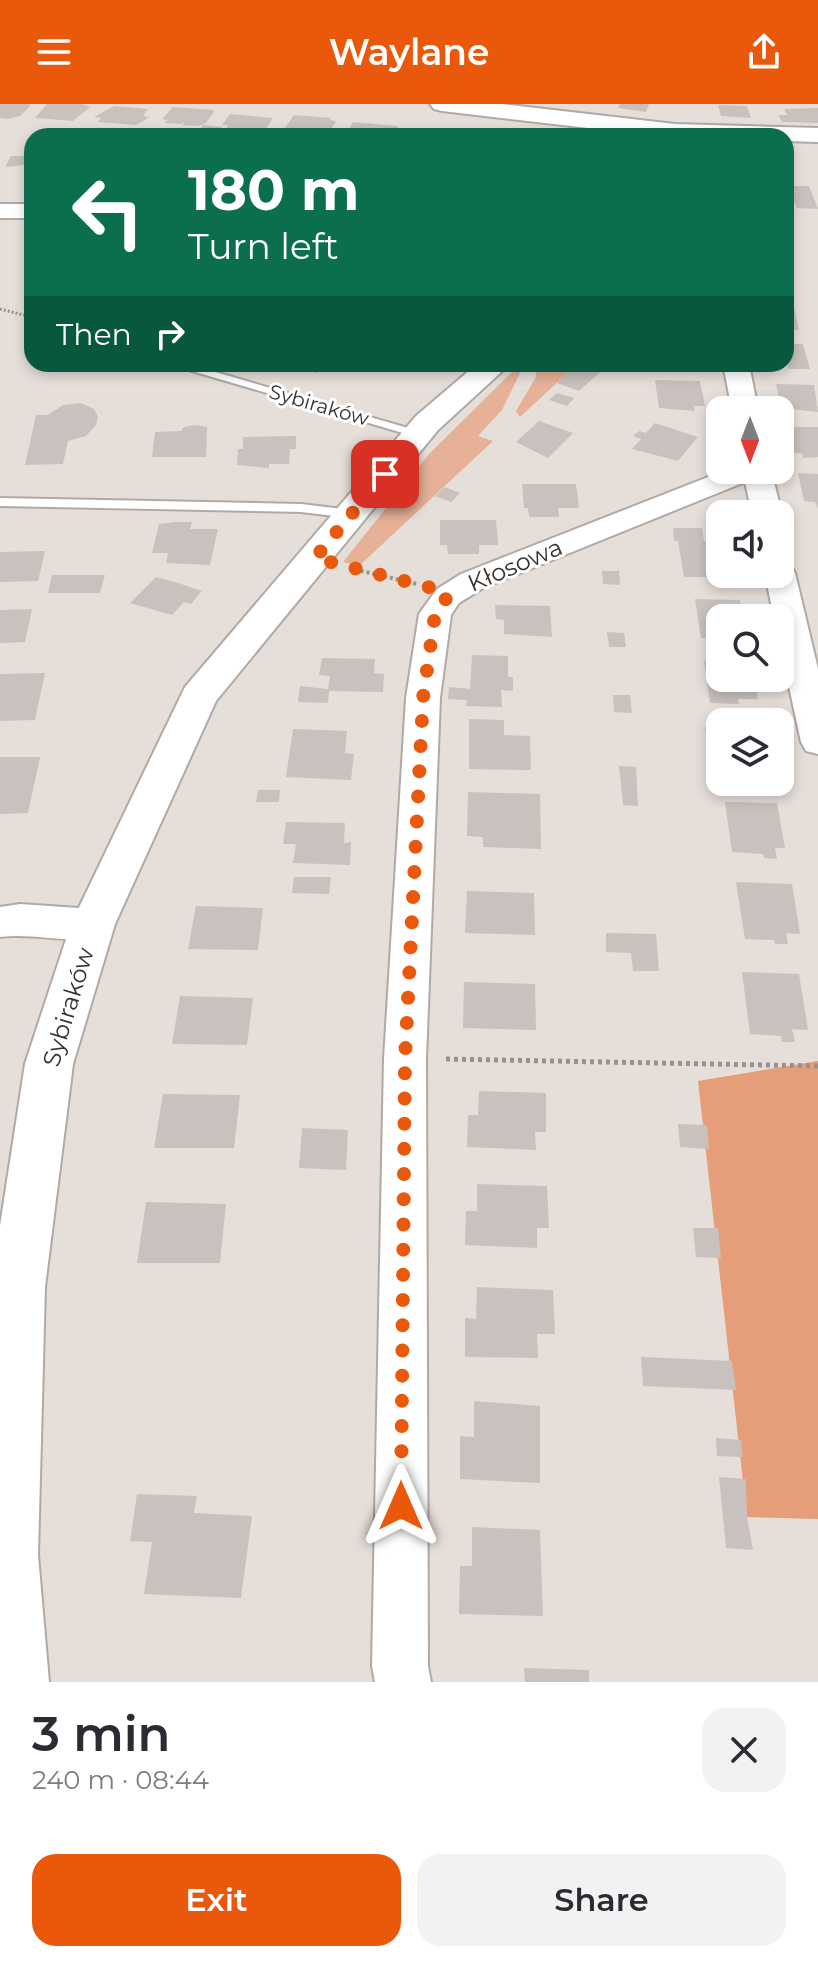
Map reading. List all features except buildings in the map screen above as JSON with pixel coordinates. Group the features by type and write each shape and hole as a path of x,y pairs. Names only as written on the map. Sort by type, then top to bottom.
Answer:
{"street":[{"path":"442,104 628,128"},
{"path":"794,135 818,135"},
{"path":"0,211 24,211"},
{"name":"Sybiraków","path":"17,1682 7,1555 18,1287 49,1064 93,924 199,696 418,433 486,372"},
{"path":"738,372 742,396"},
{"name":"Kłosowa","path":"403,1682 400,1666 405,1059 423,698 435,614 448,596 472,581 718,484"},
{"path":"783,588 818,742"},
{"path":"0,922 20,919 93,924"}],"lane":[{"name":"Sybiraków","path":"202,372 418,433"},
{"path":"0,502 301,508 351,514"}],"path":[{"path":"0,309 24,315"},
{"path":"315,558 432,588 448,596"},
{"path":"405,1059 818,1066"}],"shaded area":[{"path":"512,372 519,372 502,410 478,436 493,441 359,566 343,562 430,453"},
{"path":"536,372 569,372 520,417 516,411 536,377"},
{"path":"818,1061 818,1519 747,1517 698,1081"}],"route":[{"path":"385,474 315,558 432,588 448,596 435,614 423,698 405,1059 401,1506"}]}
